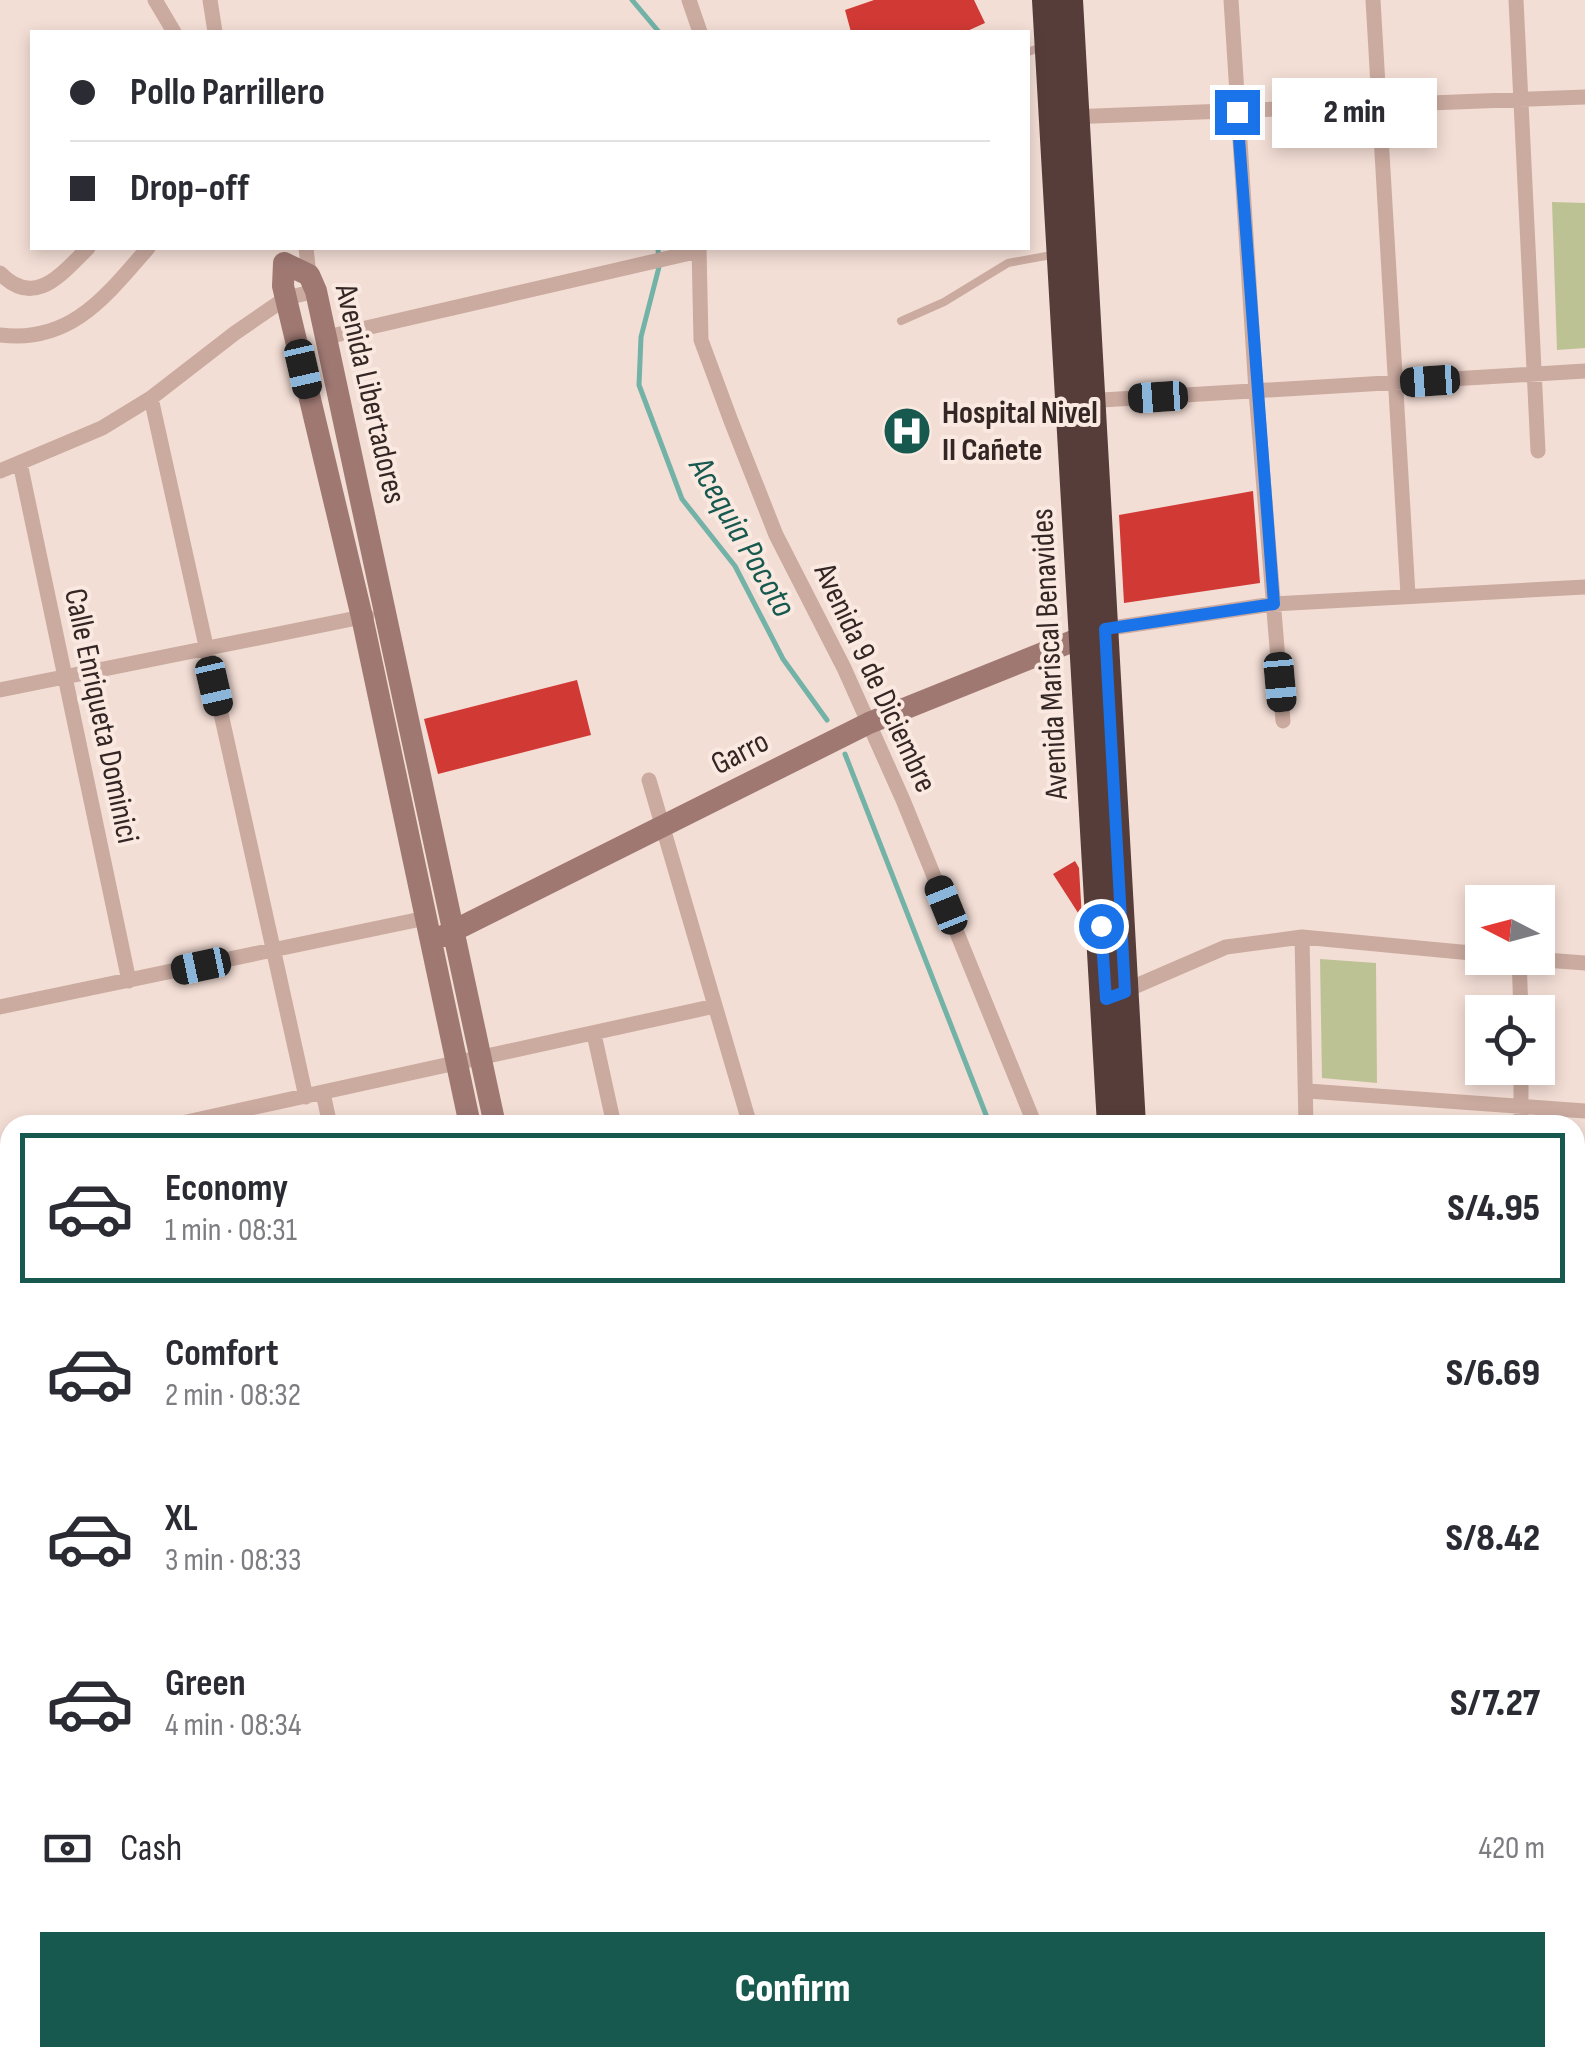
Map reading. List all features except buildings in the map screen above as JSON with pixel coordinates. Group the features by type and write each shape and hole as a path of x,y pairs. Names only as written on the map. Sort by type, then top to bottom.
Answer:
{"highway":[{"name":"Avenida Mariscal Benavides","path":"1046,0 1038,48 1064,117"},
{"name":"Avenida Mariscal Benavides","path":"1070,0 1064,117 1115,995 1131,1115"},
{"name":"Avenida Mariscal Benavides","path":"1111,1115 1115,995"}],"street":[{"path":"155,0 173,30"},
{"path":"210,0 215,30"},
{"path":"689,0 699,30"},
{"path":"1230,0 1283,720"},
{"path":"1373,0 1408,595"},
{"path":"1516,0 1538,451"},
{"path":"1064,117 1585,97"},
{"path":"0,274 22,286 38,288 52,283 86,250"},
{"path":"0,335 21,338 51,333 74,321 106,296 146,250"},
{"path":"0,471 102,428 151,398 234,333 313,283 306,250"},
{"path":"327,336 696,250"},
{"name":"Avenida 9 de Diciembre","path":"700,250 701,340 776,536 869,724 1031,1115"},
{"name":"Avenida Libertadores","path":"281,255 313,283 327,336 428,929 468,1115"},
{"name":"Avenida Libertadores","path":"281,255 286,298 374,614 454,932 493,1115"},
{"path":"1082,401 1585,370"},
{"path":"151,398 306,1097"},
{"name":"Calle Enriqueta Dominici","path":"20,463 130,981"},
{"path":"1094,633 1274,604 1585,587"},
{"path":"0,690 374,614"},
{"name":"Garro","path":"428,929 454,932 869,724 1094,633"},
{"path":"648,780 747,1115"},
{"path":"0,1007 273,950 428,929"},
{"path":"1302,937 1307,1115"},
{"path":"1115,995 1226,947 1302,937 1465,952"},
{"path":"1555,961 1585,963"},
{"path":"220,1115 715,1006"},
{"path":"594,1034 612,1115"},
{"path":"1522,1085 1522,1115"},
{"path":"1308,1091 1585,1111"},
{"path":"324,1093 328,1115"}],"lane":[{"path":"901,321 944,302 1016,260 1073,254"}],"green space":[{"path":"1552,202 1585,203 1585,348 1557,350"},
{"path":"1320,959 1376,963 1377,1083 1322,1078"}],"waterway":[{"name":"Acequia Pocoto","path":"632,0 657,30"},
{"name":"Acequia Pocoto","path":"658,250 659,267 641,337 639,385 682,499 735,566 783,659 827,720"},
{"name":"Acequia Pocoto","path":"845,754 986,1115"}],"place":[{"name":"Hospital Nivel II Cañete","path":"907,431"}],"route":[{"path":"1101,926 1106,999 1125,992 1105,629 1274,604 1237,112"}]}
